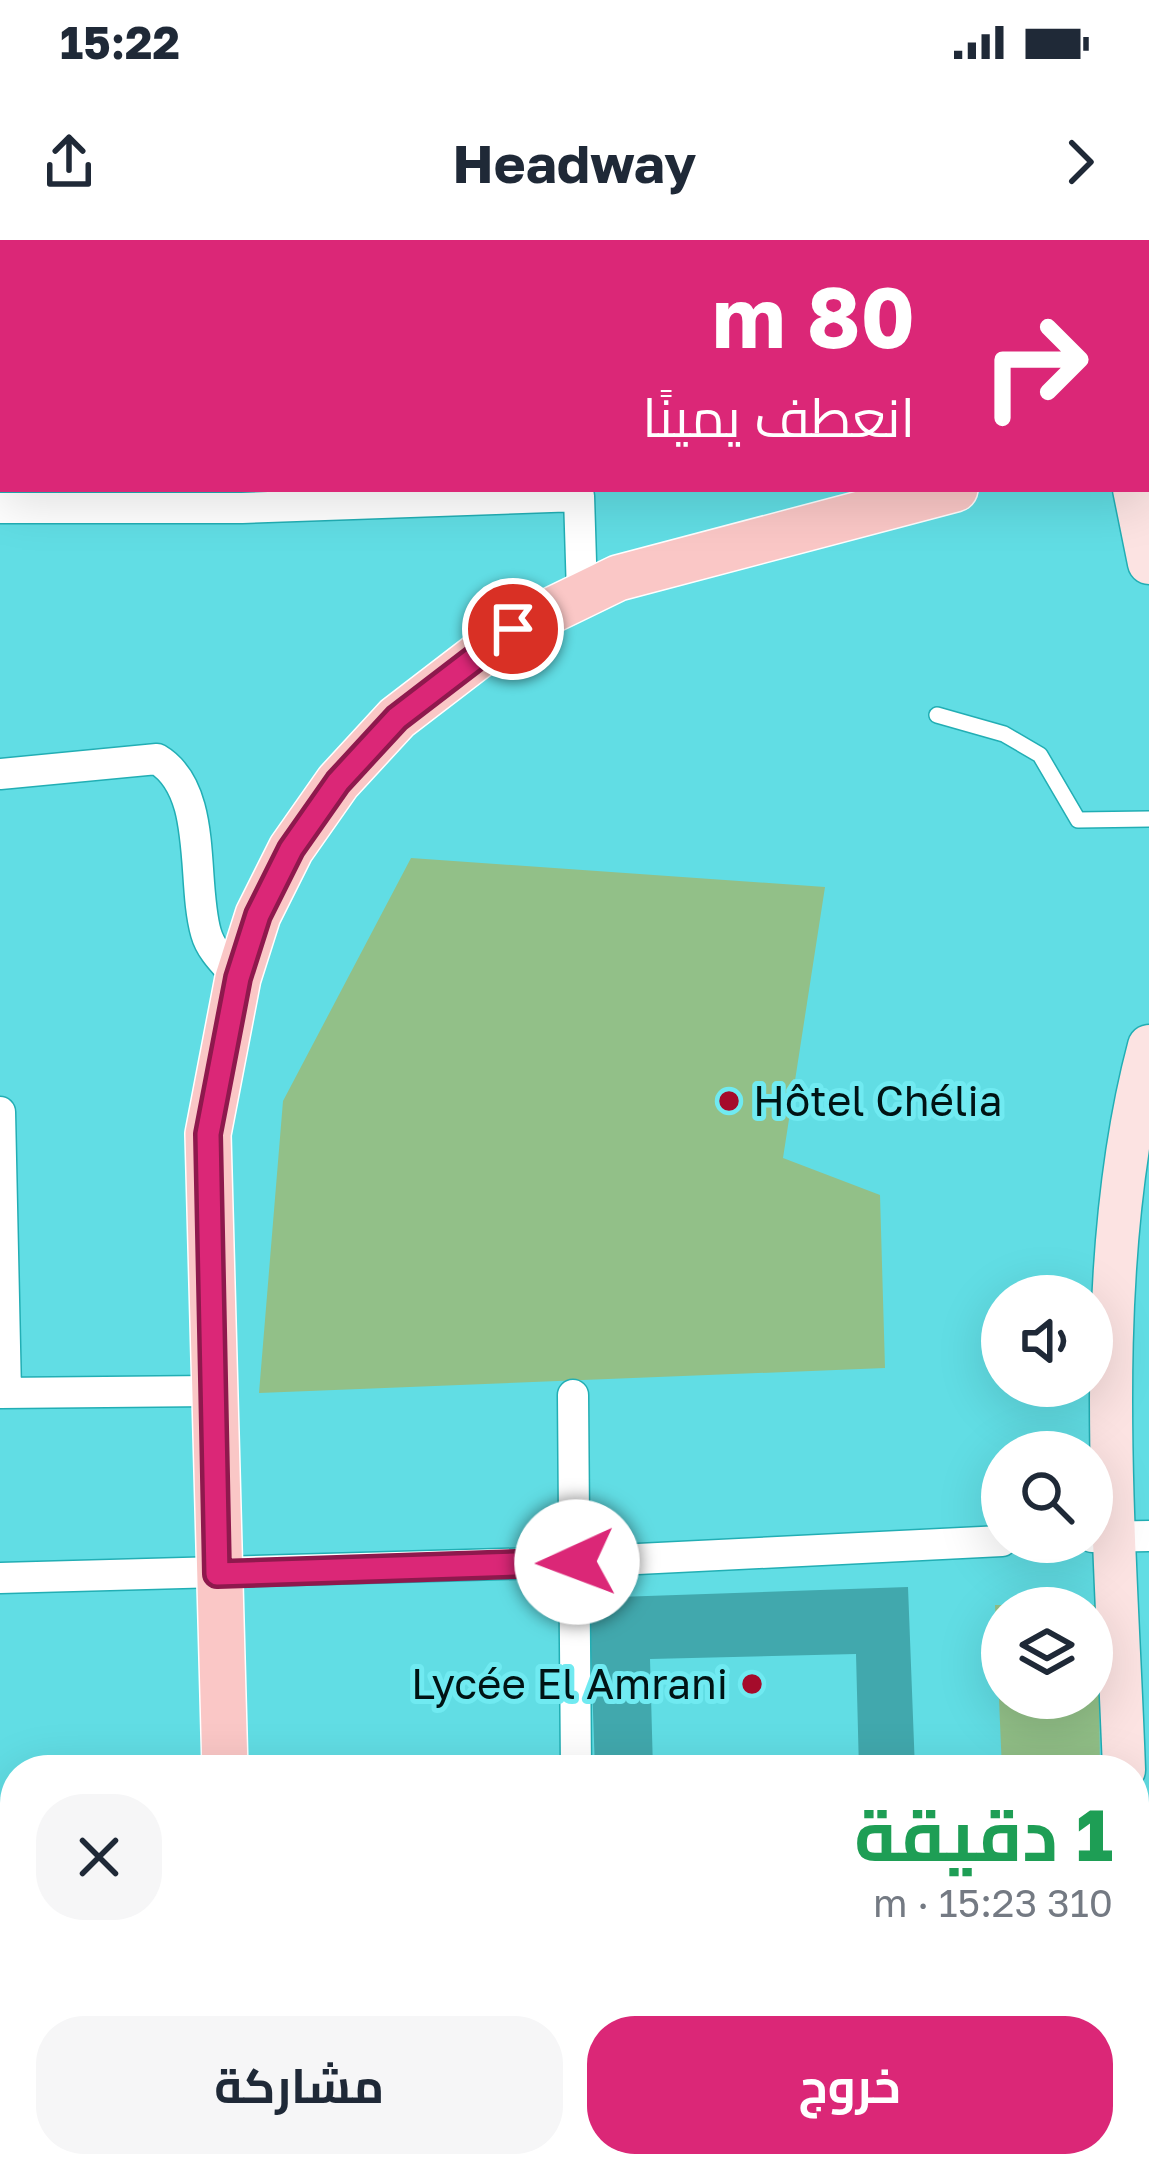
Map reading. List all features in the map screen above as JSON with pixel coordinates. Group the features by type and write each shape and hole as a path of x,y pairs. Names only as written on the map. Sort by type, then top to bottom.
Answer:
{"main road":[{"path":"224,1755 211,1391 208,1134 238,978 258,915 283,865 338,782 397,718 513,629 619,578 945,492"},
{"path":"1135,492 1149,563"},
{"path":"1124,1755 1116,1255 1128,1152 1149,1046"}],"street":[{"path":"0,508 242,508 579,493 582,594"},
{"path":"0,774 157,760 172,769 187,797 205,932 238,978"},
{"path":"0,1112 3,1393 211,1391"},
{"path":"573,1395 576,1755"},
{"path":"0,1578 577,1562 981,1542"}],"lane":[{"path":"937,715 1004,734 1040,755 1078,820 1149,819"}],"green space":[{"path":"411,858 825,887 783,1158 880,1195 885,1368 259,1393 283,1101"},
{"path":"1000,1719 1099,1719 1100,1755 1001,1755"}],"building":[{"path":"908,1587 914,1755 859,1755 856,1654 650,1659 653,1755 594,1755 589,1598"}],"place":[{"name":"Hôtel Chélia","path":"729,1101"},
{"name":"Lycée El Amrani","path":"752,1684"}],"route":[{"path":"513,629 397,718 338,782 291,849 258,915 238,978 217,1068 208,1134 217,1574 577,1562"}]}
